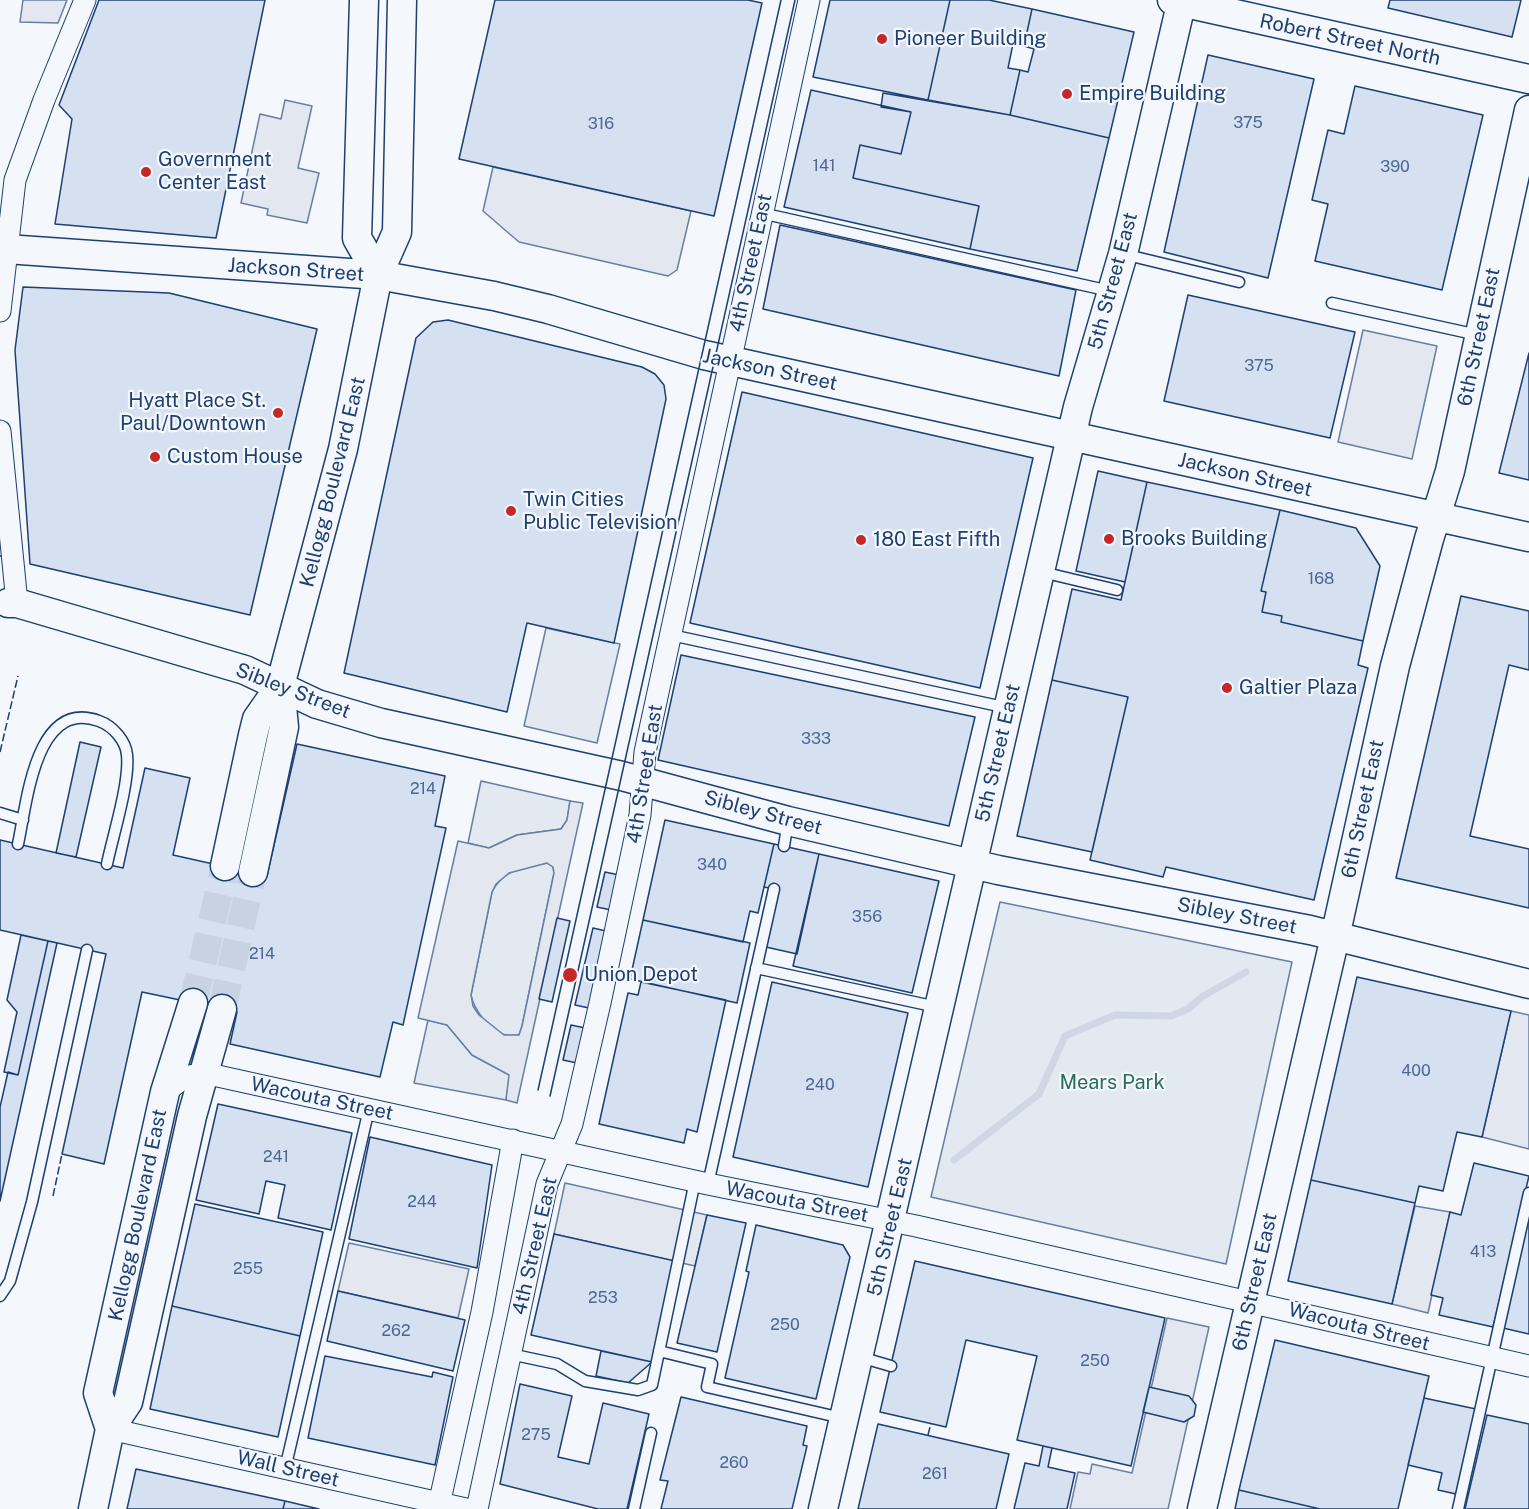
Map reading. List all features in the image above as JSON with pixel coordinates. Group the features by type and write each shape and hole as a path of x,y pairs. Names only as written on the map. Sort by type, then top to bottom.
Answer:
{"main road":[{"path":"364,0 357,238 378,275"},
{"name":"Kellogg Boulevard East","path":"253,872 284,727 280,687 343,449 378,275 397,232 402,0"},
{"name":"Robert Street North","path":"1179,1 1529,79"},
{"name":"5th Street East","path":"823,1509 1072,435 1123,254 1179,1"},
{"name":"6th Street East","path":"1202,1509 1335,937 1395,666 1450,471 1529,110"},
{"name":"Jackson Street","path":"2,249 378,275 537,307 684,350 730,361 1529,537"},
{"name":"Sibley Street","path":"12,603 245,670 317,704 381,723 642,780 786,834 973,863 1335,937 1529,984"},
{"name":"Kellogg Boulevard East","path":"225,866 257,719 280,687"},
{"name":"Kellogg Boulevard East","path":"110,1429 98,1394 165,1092 193,1003"},
{"name":"Kellogg Boulevard East","path":"93,1509 110,1429 128,1402 204,1073 222,1009"}],"street":[{"path":"0,311 2,249 15,180 44,100 85,0"},
{"name":"4th Street East","path":"477,1509 547,1184 572,1124 600,1003 640,815 645,752 809,0"},
{"path":"0,431 12,603"},
{"path":"165,1092 185,1077 204,1073"},
{"name":"Wacouta Street","path":"204,1073 701,1183 891,1221 1529,1366"},
{"name":"4th Street East","path":"438,1506 480,1323 513,1140"},
{"name":"Wall Street","path":"110,1429 438,1506 466,1509"}],"lane":[{"path":"761,213 1111,291"},
{"path":"1123,254 1239,282"},
{"path":"1332,303 1479,335"},
{"path":"1041,572 1117,590"},
{"path":"671,635 1008,708"},
{"path":"18,844 39,754 47,736 63,723 75,718 102,722 114,730 128,754 106,864"},
{"path":"0,813 23,820"},
{"path":"510,1354 557,1364 585,1381 638,1390 651,1385 774,889"},
{"path":"0,1296 10,1281 32,1202 87,950"},
{"path":"756,968 940,1008"},
{"path":"285,1469 369,1109"},
{"path":"1458,1509 1529,1193"},
{"path":"659,1351 712,1364 707,1387 845,1419"},
{"path":"860,1357 891,1366"},
{"path":"634,1509 651,1433"}],"green space":[{"path":"546,628 620,644 597,743 524,726"},
{"path":"481,781 570,801 567,820 561,829 517,835 489,848 468,843"},
{"path":"547,863 553,867 554,873 522,1026 519,1035 505,1035 493,1029 483,1019 471,995 492,892 502,878 515,870"},
{"name":"Mears Park","path":"1000,902 1292,962 1226,1264 931,1197"},
{"path":"428,1020 447,1025 472,1055 510,1075 506,1100 414,1083"}],"shaded area":[{"path":"23,0 67,0 58,23 20,22"},
{"path":"285,100 312,106 298,168 319,173 307,223 267,215 268,209 241,203 260,114 281,119"},
{"path":"493,167 691,211 677,270 668,276 519,242 483,211"},
{"path":"1363,330 1437,346 1412,459 1338,442"},
{"path":"570,801 583,803 517,1103 506,1100 509,1075 472,1055 447,1025 418,1018 458,841 489,848 517,835 561,829 567,820","holes":["547,863 553,867 554,873 522,1026 519,1035 504,1035 479,1015 473,1006 471,995 492,892 496,884 509,873"]},
{"path":"1511,1011 1529,1015 1529,1149 1482,1137"},
{"path":"565,1183 707,1215 695,1266 554,1234"},
{"path":"1415,1206 1450,1212 1428,1313 1392,1304"},
{"path":"349,1243 469,1269 458,1318 338,1291"},
{"path":"1167,1318 1209,1327 1168,1509 1070,1509 1078,1472 1090,1474 1092,1464 1132,1473"}],"building":[{"name":"Government Center East","path":"99,0 265,0 216,238 55,224 72,119 59,105"},
{"path":"495,0 748,0 762,3 714,216 459,159"},
{"name":"Pioneer Building","path":"830,0 950,0 928,100 813,77"},
{"path":"950,0 989,0 1032,9 1024,46 1013,44 1008,68 1020,70 1010,115 928,100"},
{"path":"1390,0 1521,0 1512,37 1388,8"},
{"name":"Empire Building","path":"1032,9 1134,32 1109,138 1010,115 1020,70 1028,72 1034,49 1024,46"},
{"path":"1208,55 1314,79 1268,278 1164,252"},
{"path":"1355,86 1483,115 1442,290 1315,261 1328,204 1312,200 1328,130 1344,134"},
{"path":"811,90 911,112 901,154 860,145 853,178 979,206 970,249 784,207"},
{"path":"883,93 1010,115 1109,138 1077,271 970,249 979,206 853,178 860,145 901,154 911,112 881,107"},
{"path":"780,225 1076,290 1059,376 763,309"},
{"name":"Custom House","path":"23,287 169,293 317,329 250,615 30,564 15,350"},
{"path":"1188,295 1355,332 1330,438 1164,401"},
{"name":"Twin Cities Public Television","path":"448,320 642,367 655,374 664,385 666,399 614,643 527,623 507,712 344,673 416,338 433,322"},
{"path":"1529,353 1529,480 1499,473"},
{"name":"180 East Fifth","path":"742,392 1033,458 980,688 690,623"},
{"name":"Brooks Building","path":"1098,471 1147,482 1125,582 1076,571"},
{"name":"Galtier Plaza","path":"1147,482 1280,510 1261,591 1266,592 1262,612 1282,616 1281,622 1363,641 1358,665 1368,668 1314,900 1166,867 1163,877 1090,860 1128,697 1052,680 1072,589 1121,600"},
{"path":"1280,510 1356,528 1380,566 1363,641 1281,622 1282,616 1262,612 1266,592 1261,591"},
{"path":"1461,596 1529,611 1529,670 1509,665 1470,836 1529,849 1529,908 1396,878"},
{"path":"681,655 975,717 949,826 658,760"},
{"path":"1052,680 1128,697 1092,852 1017,836"},
{"path":"80,742 101,747 76,857 56,853"},
{"path":"297,744 445,776 435,826 446,828 403,1025 393,1022 380,1077 230,1044 237,1012 142,992 104,1164 62,1154 106,954 0,930 0,840 123,868 145,768 190,778 173,855 267,876"},
{"path":"665,820 774,844 758,913 750,911 743,942 643,920"},
{"path":"774,844 819,854 797,954 766,947 779,890 764,887"},
{"path":"819,854 939,881 912,993 793,966"},
{"path":"605,872 619,875 611,910 597,907"},
{"path":"557,918 570,921 552,1002 539,999"},
{"path":"643,920 750,943 737,1003 630,979"},
{"path":"593,928 606,931 589,1008 575,1005"},
{"path":"21,935 48,941 18,1075 4,1072 17,1012 7,1000"},
{"path":"48,941 57,943 0,1201 0,1107 8,1072 18,1075"},
{"path":"1357,977 1511,1011 1482,1137 1457,1132 1443,1191 1419,1186 1415,1203 1311,1180"},
{"path":"641,982 726,1000 697,1132 687,1129 684,1143 599,1124 628,993 638,995"},
{"path":"772,982 908,1013 868,1187 733,1157"},
{"path":"571,1025 585,1028 577,1063 563,1060"},
{"path":"218,1104 352,1133 331,1230 278,1218 285,1185 266,1181 259,1214 196,1200"},
{"path":"370,1137 492,1165 477,1268 349,1239"},
{"path":"1474,1163 1529,1176 1493,1327 1439,1315 1443,1298 1431,1295 1450,1212 1461,1215"},
{"path":"1311,1180 1415,1203 1392,1304 1288,1281"},
{"path":"195,1204 323,1232 300,1336 172,1306"},
{"path":"707,1215 746,1223 717,1352 677,1343"},
{"path":"1529,1215 1529,1334 1503,1328"},
{"path":"756,1225 843,1245 850,1257 816,1399 725,1378 749,1272 746,1271"},
{"path":"554,1234 675,1261 652,1362 531,1335"},
{"path":"915,1261 1165,1318 1131,1466 1017,1440 1037,1356 966,1340 946,1427 880,1412"},
{"path":"338,1291 465,1320 453,1371 327,1341"},
{"path":"172,1306 300,1336 278,1437 150,1409"},
{"path":"1275,1340 1429,1376 1398,1509 1320,1509 1239,1490"},
{"path":"601,1351 652,1362 628,1383 596,1376"},
{"path":"325,1356 432,1377 433,1372 453,1377 435,1465 308,1438"},
{"path":"520,1384 572,1396 558,1457 589,1464 603,1403 649,1414 627,1509 598,1509 500,1484"},
{"path":"1149,1387 1189,1396 1196,1405 1194,1416 1184,1422 1143,1412"},
{"path":"681,1397 807,1426 803,1445 807,1446 792,1509 661,1509 668,1481 660,1480"},
{"path":"1424,1398 1476,1409 1456,1494 1438,1490 1442,1473 1408,1465"},
{"path":"1487,1415 1529,1424 1529,1509 1465,1509"},
{"path":"878,1424 1009,1454 996,1509 858,1509"},
{"path":"1043,1446 1052,1448 1048,1467 1075,1473 1067,1509 1014,1509 1025,1463 1039,1466"},
{"path":"136,1469 285,1501 283,1509 127,1509"},
{"path":"1239,1490 1320,1509 1235,1509"},
{"path":"285,1501 319,1509 283,1509"}],"waterway":[{"path":"954,1160 1039,1094 1065,1036 1115,1015 1171,1016 1188,1009 1203,996 1246,972"}],"tunnel":[{"path":"193,1003 225,866"},
{"path":"222,1009 253,872"}],"tram line":[{"path":"538,1090 781,0"},
{"path":"550,1096 795,0"}],"fence":[{"path":"0,752 18,676"},
{"path":"53,1196 62,1154"},
{"path":"928,1435 931,1423"}],"place":[{"name":"Pioneer Building","path":"882,39"},
{"name":"Empire Building","path":"1067,94"},
{"name":"Government Center East","path":"146,172"},
{"name":"Hyatt Place St. Paul/Downtown","path":"278,413"},
{"name":"Custom House","path":"155,457"},
{"name":"Twin Cities Public Television","path":"511,511"},
{"name":"Brooks Building","path":"1109,539"},
{"name":"180 East Fifth","path":"861,540"},
{"name":"Galtier Plaza","path":"1227,688"},
{"name":"Union Depot","path":"570,975"}]}
